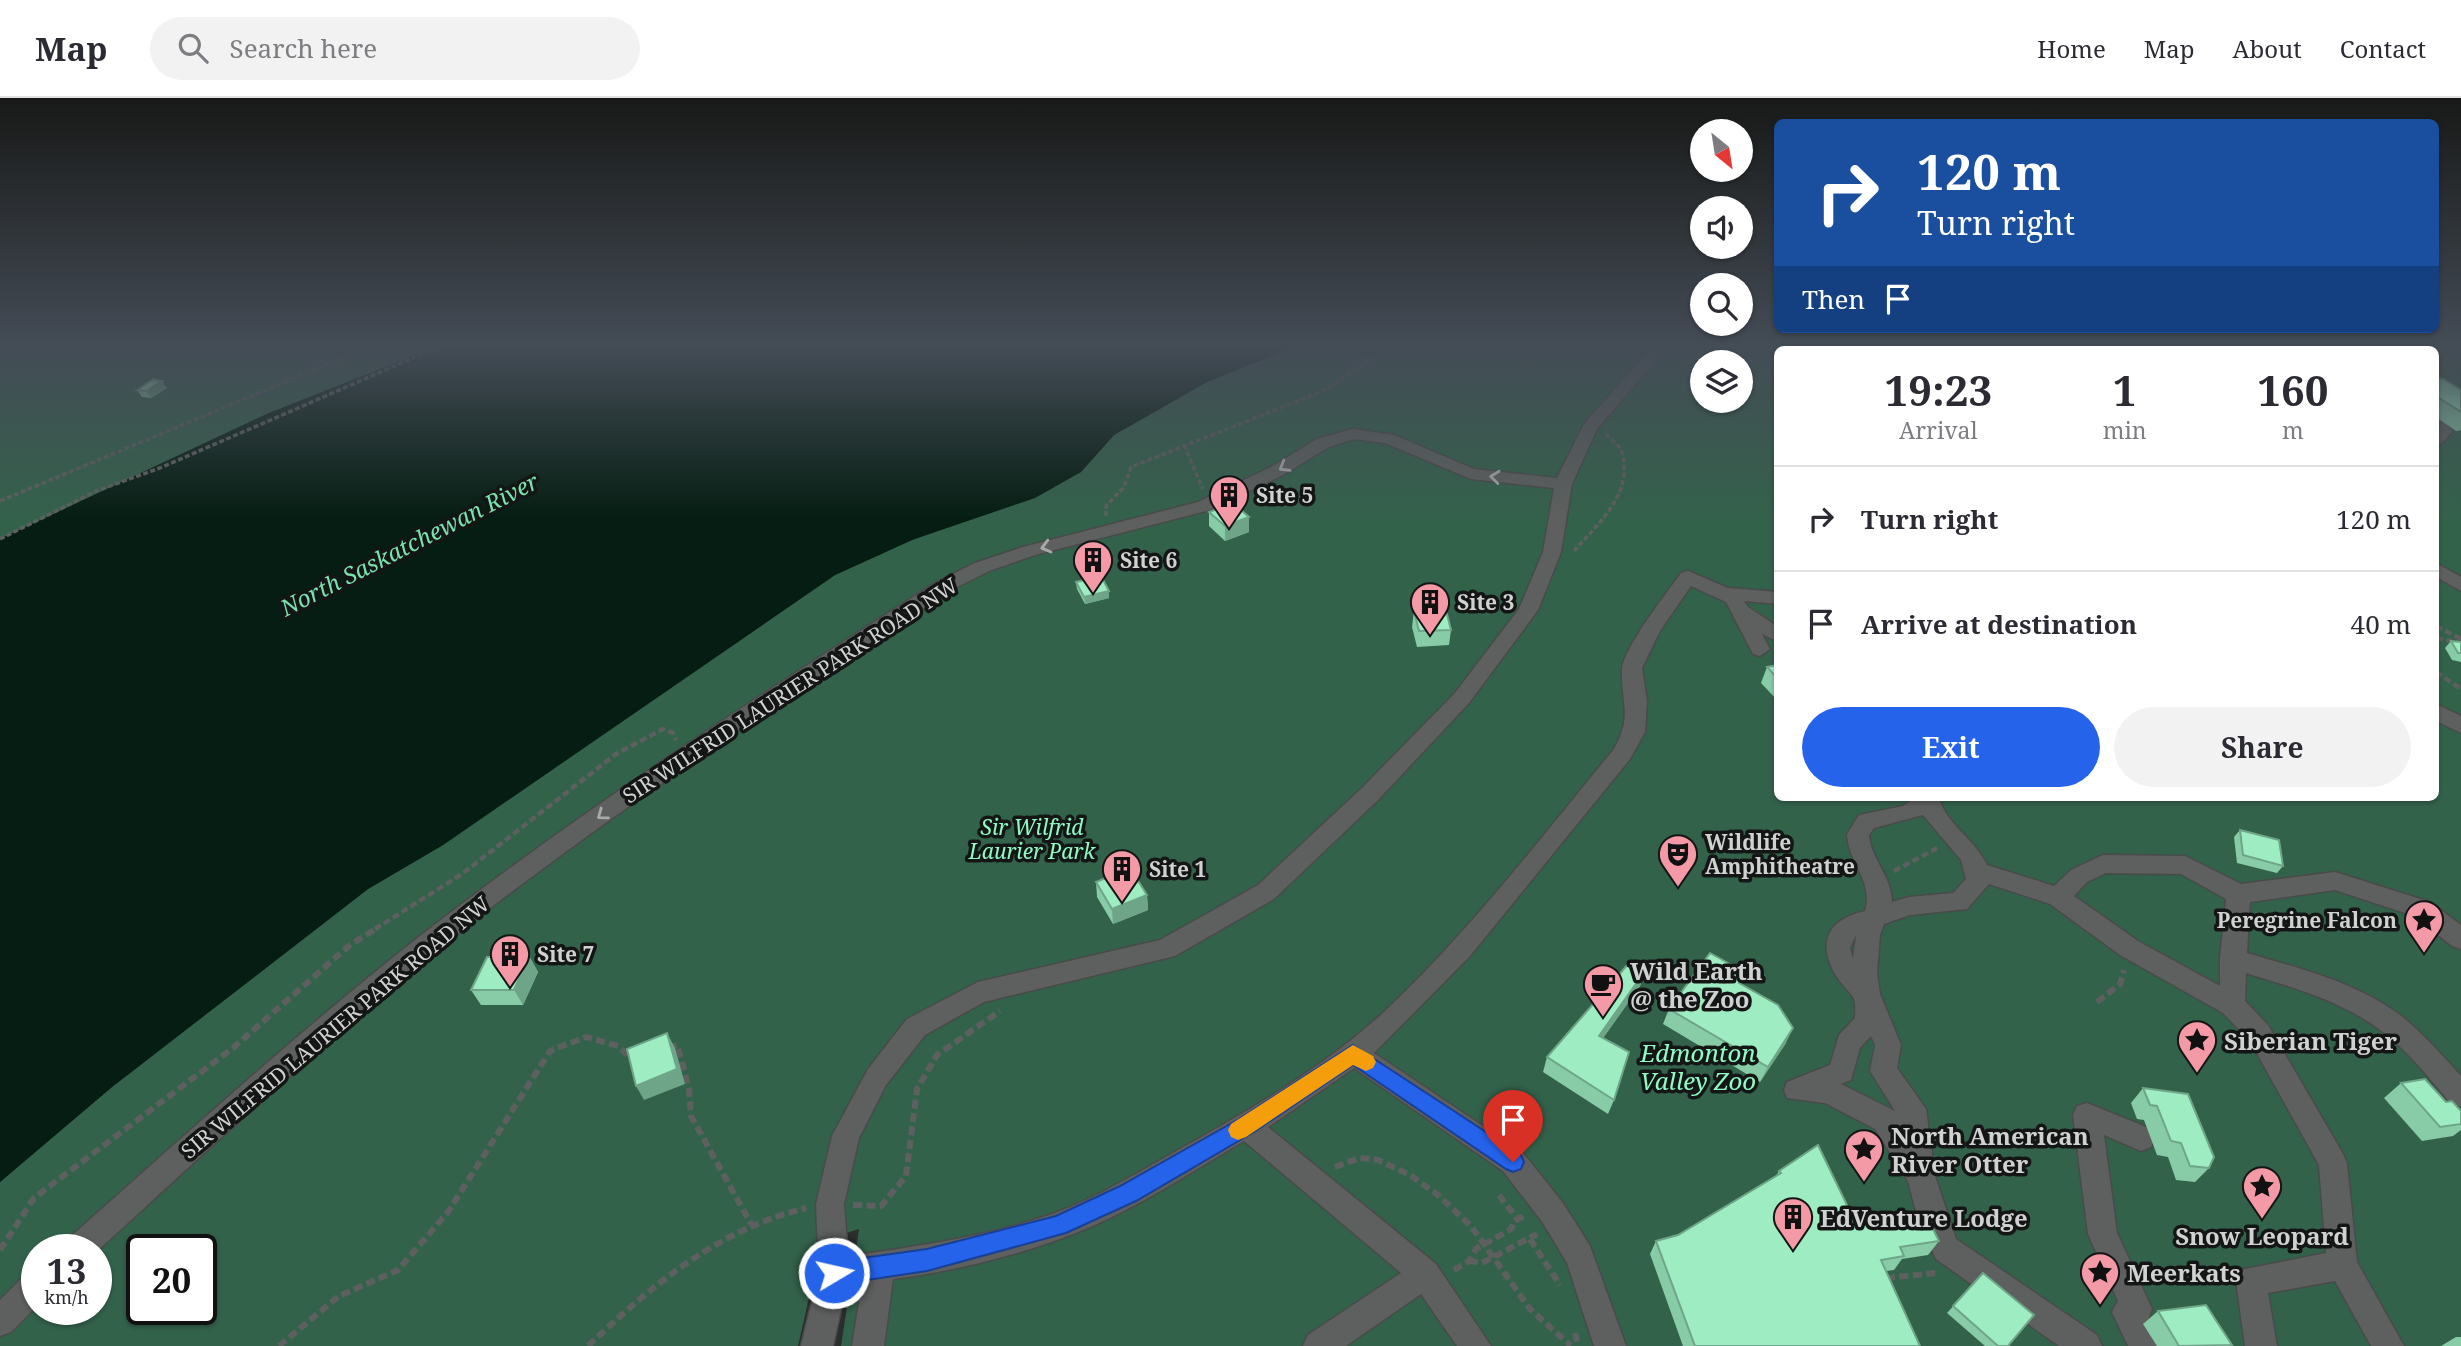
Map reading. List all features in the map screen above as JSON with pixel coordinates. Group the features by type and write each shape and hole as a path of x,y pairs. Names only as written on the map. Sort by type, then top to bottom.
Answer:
{"street":[{"path":"817,1346 834,1273 830,1204 846,1136 877,1077 916,1027 978,993 1166,949 1266,892 1370,794 1462,698 1528,610 1552,552 1563,484 1590,427 1611,403"},
{"name":"SIR WILFRID LAURIER PARK ROAD NW","path":"95,1234 304,1049 479,903 686,755 942,587 982,567 1029,551 1204,506 1277,471 1323,443 1353,434 1388,438 1471,474 1563,484"},
{"path":"2439,571 2461,586"},
{"path":"834,1273 927,1260 1058,1226 1128,1193 1246,1126 1353,1054 1399,1016 1438,976 1525,876 1622,754 1634,732 1637,701 1632,668 1653,626 1688,577 1733,598 1740,611 1769,642"},
{"path":"1725,594 1774,598"},
{"path":"2439,713 2461,726"},
{"path":"1921,1176 1885,1120 1828,1091 1797,1090 1842,1072 1848,1043 1868,1022 1864,954 1882,896 1878,880 1857,842 1861,826 1875,818 1909,813 1924,801"},
{"path":"1875,918 1909,906 1959,902 1978,882 1978,871 1960,839 1937,818 1928,801"},
{"path":"2058,897 2079,876 2103,864 2185,865 2238,894 2335,881 2422,909 2461,939"},
{"path":"1978,871 2058,897 2129,948 2232,1005 2259,1033 2333,1163 2342,1265 2388,1346"},
{"path":"2232,1005 2232,958 2238,894"},
{"path":"2232,958 2334,992 2372,1009 2400,1030 2461,1095"},
{"path":"1867,994 1888,1045 1883,1071 1912,1109 1921,1176 1934,1223 1946,1249 2086,1346"},
{"path":"1353,1054 1513,1162 1553,1213 1580,1256 1610,1346"},
{"path":"2141,1138 2087,1115 2103,1234 2137,1309 2127,1312 2145,1346"},
{"path":"1246,1126 1425,1275 1475,1346"},
{"path":"2261,1346 2251,1281 2342,1265"},
{"path":"868,1346 880,1266"},
{"path":"1319,1346 1425,1275"},
{"path":"0,1321 21,1301"}],"path":[{"path":"0,501 231,403"},
{"path":"0,539 96,491 160,468 309,403"},
{"path":"1130,467 1288,403"},
{"path":"1568,562 1574,550 1611,510 1627,471 1622,451 1610,437 1590,427"},
{"path":"1184,445 1207,495"},
{"path":"2439,628 2461,641"},
{"path":"2439,638 2461,641"},
{"path":"2439,674 2461,689"},
{"path":"1878,880 1960,839"},
{"path":"2097,1002 2120,984 2129,948"},
{"path":"588,1346 664,1279 751,1224 799,1209 830,1204 881,1206 906,1175 917,1089 937,1055 1000,1011 1012,1008"},
{"path":"279,1346 339,1296 398,1270 448,1212 550,1051 586,1037 618,1046 635,1062 645,1058"},
{"path":"656,1053 677,1045 689,1088 691,1116 751,1224"},
{"path":"1308,1178 1360,1158 1378,1160 1410,1175 1438,1195 1471,1226 1530,1309 1571,1346"},
{"path":"1499,1195 1518,1220"},
{"path":"1511,1229 1476,1249 1469,1261 1482,1263 1520,1241"},
{"path":"1530,1239 1563,1290"},
{"path":"1882,1290 1878,1279 1976,1268"},
{"path":"1572,1320 1578,1346"}],"green space":[{"path":"0,403 294,403 269,413 0,539"},
{"path":"1170,403 1690,403 1690,413 1753,413 1753,403 1774,403 1774,801 2439,801 2439,403 2461,403 2461,1346 841,1346 859,1229 822,1241 798,1346 0,1346 0,1182 112,1087 368,889 443,845 835,575 912,540 1081,472 1114,435"}],"water":[{"name":"North Saskatchewan River","path":"294,403 1170,403 1114,435 1081,472 1035,498 912,540 835,575 443,845 368,889 112,1087 0,1182 0,539"}],"building":[{"path":"2447,403 2461,403 2461,412"},
{"path":"1233,503 1249,517 1225,526 1209,512"},
{"path":"1101,576 1109,591 1084,597 1076,582"},
{"path":"1446,610 1451,630 1419,631 1414,611"},
{"path":"2451,641 2461,642 2461,653 2458,653"},
{"path":"1774,666 1774,675 1767,667"},
{"path":"2240,830 2279,840 2283,866 2243,855"},
{"path":"1130,868 1147,895 1112,909 1096,882"},
{"path":"1710,953 1746,973 1739,983 1778,1005 1793,1028 1768,1067 1669,1009"},
{"path":"529,956 514,990 471,990 487,957"},
{"name":"Wild Earth @ the Zoo","path":"1629,963 1645,971 1599,1036 1629,1052 1614,1100 1547,1057"},
{"path":"667,1033 677,1069 636,1086 627,1049"},
{"path":"2425,1079 2446,1102 2452,1101 2461,1111 2461,1124 2440,1127 2401,1083"},
{"path":"2143,1088 2188,1094 2214,1157 2209,1168 2190,1166 2181,1143 2171,1141 2157,1106 2150,1105"},
{"name":"EdVenture Lodge","path":"1818,1145 1857,1226 1927,1217 1939,1241 1900,1247 1904,1256 1881,1260 1920,1346 1695,1346 1656,1241 1678,1235 1781,1173 1779,1171"},
{"path":"1983,1273 2034,1315 2008,1346 1998,1346 1953,1306"},
{"path":"2206,1305 2232,1345 2179,1346 2158,1311"}],"slow traffic":[{"path":"1238,1130 1353,1054 1366,1062"}],"place":[{"name":"Site 5","path":"1229,529"},
{"name":"Site 6","path":"1093,594"},
{"name":"Site 3","path":"1430,636"},
{"name":"Wildlife Amphitheatre","path":"1678,888"},
{"name":"Site 1","path":"1122,903"},
{"name":"Peregrine Falcon","path":"2424,954"},
{"name":"Site 7","path":"510,988"},
{"name":"Wild Earth @ the Zoo","path":"1603,1018"},
{"name":"Siberian Tiger","path":"2197,1074"},
{"name":"North American River Otter","path":"1864,1183"},
{"name":"Snow Leopard","path":"2262,1220"},
{"name":"EdVenture Lodge","path":"1793,1251"},
{"name":"Meerkats","path":"2100,1306"}],"route":[{"path":"834,1273 927,1260 1058,1226 1128,1193 1246,1126 1353,1054 1500,1150 1513,1162"}],"park label":[{"name":"Sir Wilfrid Laurier Park","path":"1032,839"},
{"name":"Edmonton Valley Zoo","path":"1698,1066"}]}
